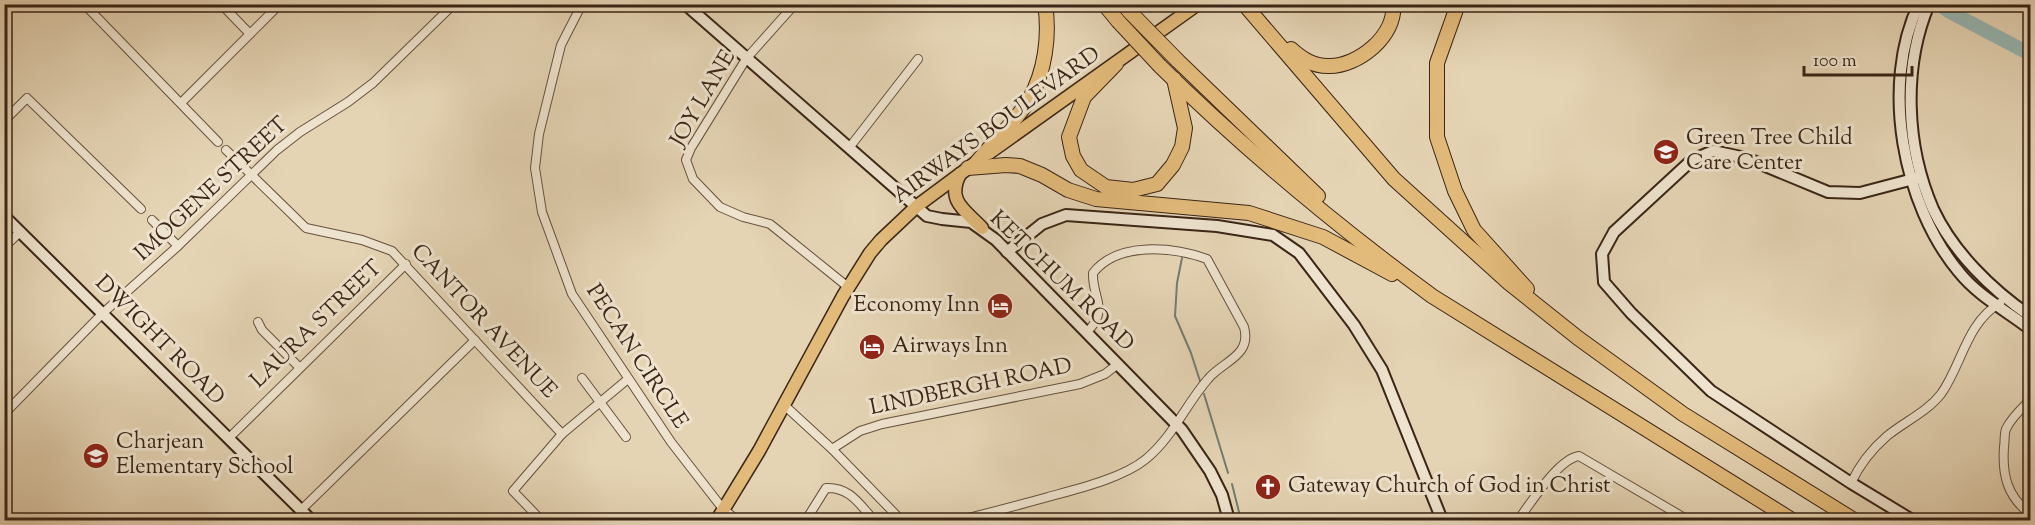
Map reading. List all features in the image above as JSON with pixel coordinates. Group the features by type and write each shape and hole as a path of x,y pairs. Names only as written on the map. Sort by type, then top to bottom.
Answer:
{"highway":[{"path":"969,167 1028,101 1038,80 1045,56 1047,36 1045,4"},
{"path":"1104,4 1123,12 1177,60 1323,201 1360,240"},
{"path":"1244,4 1394,179 1509,283 1578,338 1683,414 1854,520"},
{"path":"1259,22 1306,62 1329,66 1353,62 1380,41 1394,14 1393,4"},
{"path":"1458,4 1437,63 1437,137 1455,191 1474,230 1518,279 1578,338"},
{"path":"1123,12 1160,66 1174,80 1282,177 1432,296"},
{"path":"1116,64 1084,97 1069,137 1073,156 1081,171 1106,187 1132,190 1157,184 1173,165 1182,147 1185,128 1174,80"},
{"path":"969,167 1020,166 1068,190 1096,199 1249,213 1323,237 1432,296 1792,520"}],"main road":[{"name":"AIRWAYS BOULEVARD","path":"720,515 759,451 848,288 873,249 917,207 969,167 1198,4"},
{"path":"969,167 954,191 956,201 982,228"}],"street":[{"path":"84,4 218,142"},
{"path":"221,4 250,34"},
{"path":"181,103 280,4"},
{"name":"IMOGENE STREET","path":"4,414 104,313 178,246 250,175 294,136 348,102 373,83 454,4"},
{"name":"PECAN CIRCLE","path":"582,4 561,45 539,134 535,168 542,212 572,294 720,515 738,520"},
{"name":"KETCHUM ROAD","path":"685,4 927,216 971,222 982,228 1008,252 1177,424 1205,462 1222,495 1229,520"},
{"name":"JOY LANE","path":"795,4 746,59 691,148 686,160 693,179 720,207 743,217 770,224 848,288"},
{"path":"1919,4 1910,46 1900,77 1900,119 1930,229 1959,273 1996,306 2031,329"},
{"path":"1910,46 1929,4"},
{"path":"849,148 918,59"},
{"path":"4,121 27,99 141,209"},
{"name":"CANTOR AVENUE","path":"226,150 306,228 362,240 392,251 562,434"},
{"path":"1912,520 1851,483 1712,391 1631,313 1604,282 1602,254 1614,232 1692,160 1713,152 1746,158 1828,192 1860,194 1916,178"},
{"path":"1916,178 1952,241 1973,267 2007,299 2031,316"},
{"path":"1008,252 1042,224 1066,215 1217,226 1273,235 1299,253 1353,324 1382,370 1442,520"},
{"name":"DWIGHT ROAD","path":"4,216 310,520"},
{"path":"152,220 178,246"},
{"path":"4,247 20,232"},
{"path":"960,520 1090,486 1146,459 1177,424 1209,378 1235,357 1246,342 1244,327 1207,260 1165,250 1129,252 1114,257 1095,270 1092,277 1098,303 1098,319 1087,333"},
{"name":"LAURA STREET","path":"229,438 406,264"},
{"path":"1851,483 1858,468 1886,437 1935,401 1951,378 1969,337 1989,311 2007,299"},
{"path":"258,322 262,330 299,367"},
{"path":"301,510 475,340"},
{"name":"LINDBERGH ROAD","path":"832,449 860,431 882,424 1080,384 1105,374 1118,364"},
{"path":"582,378 626,437"},
{"path":"541,520 513,491 562,434 628,379"},
{"path":"2031,400 2018,412 2006,430 2002,467 2011,493 2020,506 2031,514"},
{"path":"783,404 832,449 901,520"},
{"path":"1518,520 1563,463 1579,456 1688,520"},
{"path":"806,520 826,488 837,488 848,492 874,520"}],"waterway":[{"path":"1939,4 2030,54"},
{"path":"1182,258 1177,283 1175,316 1200,381"},
{"path":"1204,394 1228,473"},
{"path":"1232,484 1241,520"}],"place":[{"name":"Green Tree Child Care Center","path":"1666,152"},
{"name":"Economy Inn","path":"1000,306"},
{"name":"Airways Inn","path":"872,347"},
{"name":"Charjean Elementary School","path":"96,456"},
{"name":"Gateway Church of God in Christ","path":"1268,487"}]}
